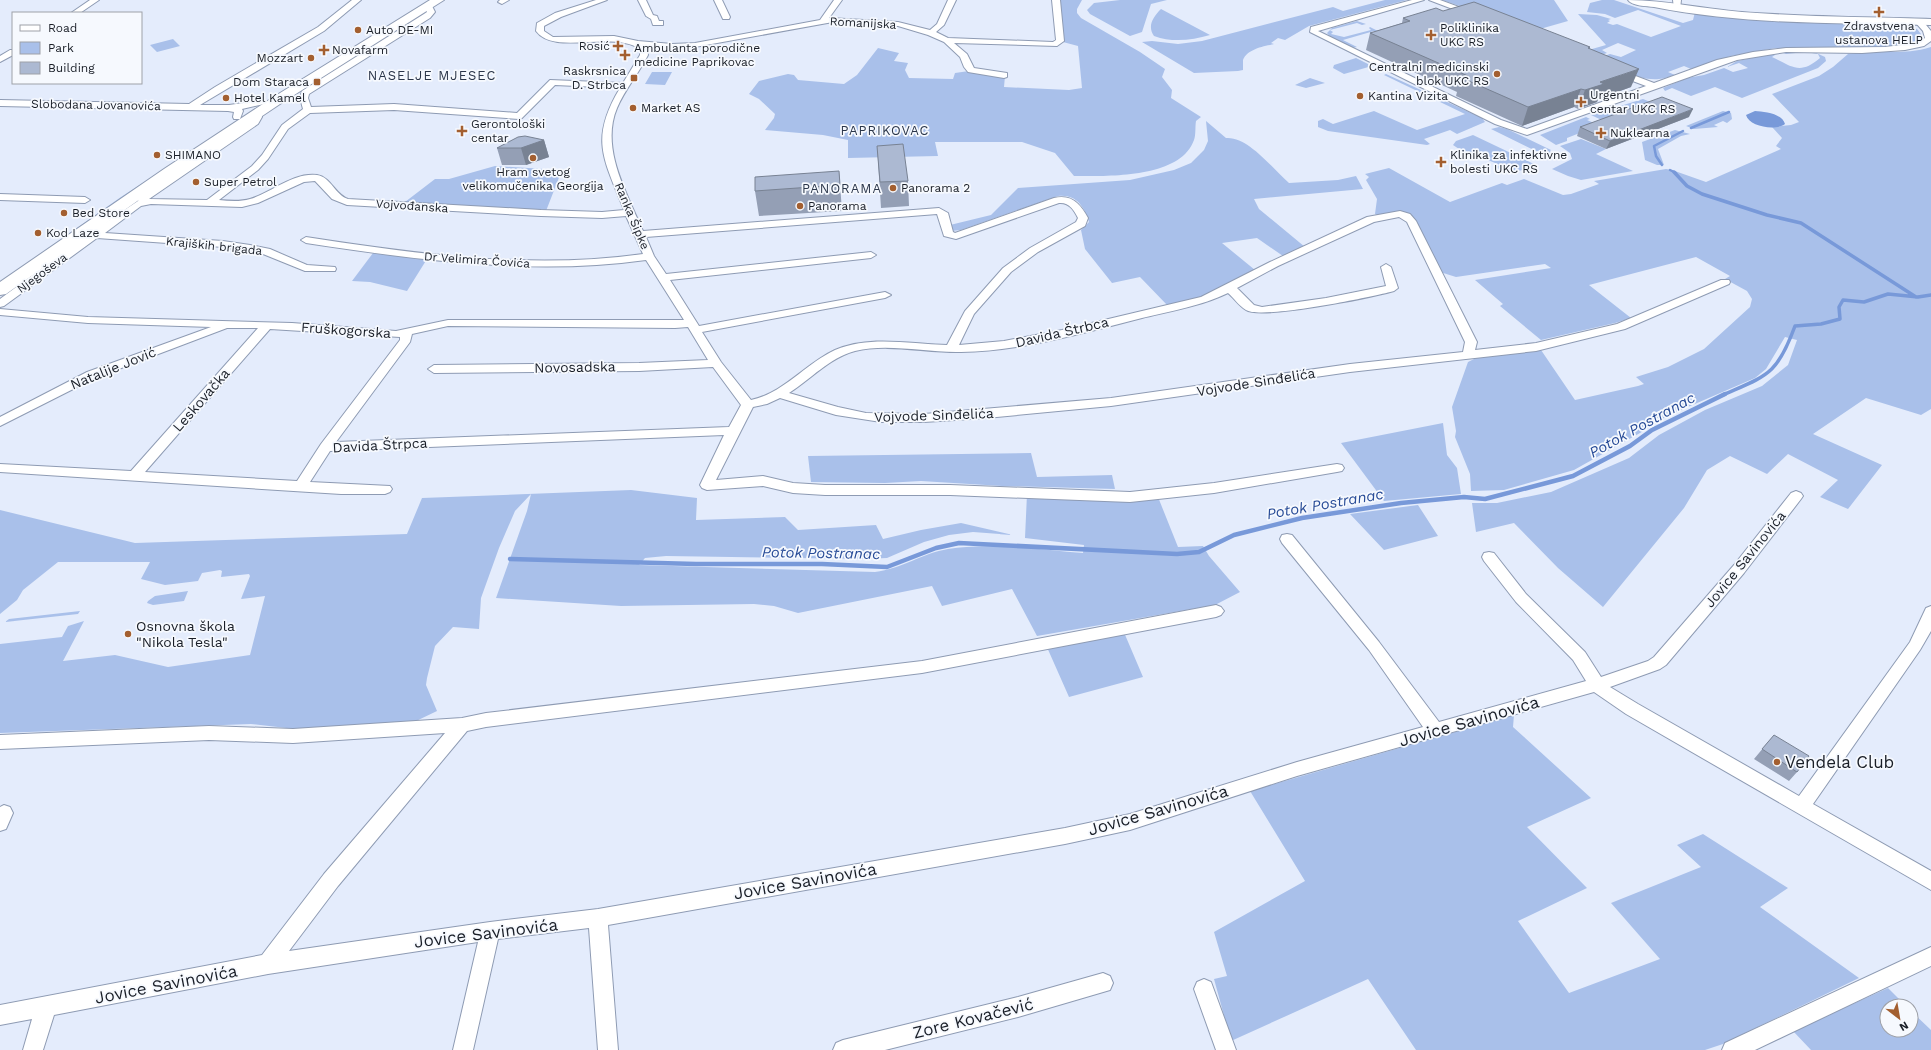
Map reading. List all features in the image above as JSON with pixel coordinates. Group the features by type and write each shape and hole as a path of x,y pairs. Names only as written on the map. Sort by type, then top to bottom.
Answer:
{"main road":[{"path":"0,290 266,104 431,2"},
{"path":"0,278 233,112 266,104"},
{"path":"55,252 80,240 135,201 144,200"}],"street":[{"path":"76,12 95,0"},
{"path":"192,106 212,92 329,23 357,0"},
{"path":"603,0 550,18 540,25 540,31 545,36 552,39 616,39 636,42"},
{"path":"642,0 650,16 654,18 656,23 660,23"},
{"path":"718,0 726,16"},
{"path":"823,21 838,0"},
{"path":"931,33 939,27 952,0"},
{"name":"Romanijska","path":"947,40 1042,45 1058,44 1060,39 1056,0"},
{"path":"1420,0 1314,29 1314,32 1456,102 1523,132 1531,132 1720,62 1752,53 1798,49 1874,50 1918,46 1926,43 1929,39 1927,31 1919,22"},
{"path":"1433,0 1484,18"},
{"path":"1633,0 1677,4 1757,16 1931,22"},
{"path":"308,110 304,98 305,93 427,16 431,12 431,2"},
{"name":"Romanijska","path":"636,42 672,46 695,45 749,37 823,21 898,24 931,33 947,40 964,56 971,70 1004,74"},
{"name":"Ranka Šipke","path":"636,42 644,48 644,55 613,107 608,122 606,138 609,159 638,234 649,256 716,363 739,395 748,404"},
{"path":"0,60 12,53"},
{"path":"1609,68 1654,86"},
{"path":"210,203 254,168 265,157 286,127 308,110 394,107 519,116 553,82 625,86"},
{"name":"Slobodana Jovanovića","path":"0,103 192,106 233,112"},
{"name":"Njegoševa","path":"0,304 94,235 255,122 266,104"},
{"name":"Vojvođanska","path":"144,200 247,203 314,178 322,180 335,198 347,202 541,213 602,215 630,213"},
{"path":"0,197 85,200"},
{"path":"638,234 939,211 943,213 948,234 956,236 1058,200 1065,200 1073,203 1083,218 1081,224 1034,250 1007,270 969,313 951,349"},
{"name":"Davida Štrbca","path":"748,404 765,401 779,394 829,358 853,348 886,345 951,349 994,346 1054,337 1205,299 1230,288 1274,264 1371,219 1400,214 1406,216 1411,221 1470,342 1468,355"},
{"name":"Krajiških brigada","path":"94,235 223,244 266,251 305,268 331,269"},
{"name":"Dr Velimira Čovića","path":"306,240 420,256 530,264 607,262 649,256"},
{"path":"662,278 871,255"},
{"path":"1230,288 1250,308 1267,310 1390,289 1392,288 1386,267"},
{"name":"Vojvode Sinđelića","path":"779,394 808,404 866,417 902,418 949,416 1111,402 1350,368 1536,347 1609,331 1638,321 1725,282"},
{"name":"Fruškogorska","path":"0,312 88,320 267,325 396,334 448,323 693,326 885,296"},
{"name":"Natalije Jović","path":"0,422 91,375 151,351 230,325"},
{"name":"Leskovačka","path":"135,475 267,325"},
{"path":"326,447 406,340 406,332"},
{"name":"Novosadska","path":"434,369 639,367 716,363"},
{"path":"748,404 707,485 764,481 793,488 825,490 950,490 1130,497 1214,488 1337,468"},
{"name":"Davida Štrpca","path":"301,486 326,447 733,431"},
{"path":"0,468 135,475 341,489 384,489"},
{"name":"Jovice Savinovića","path":"0,1015 268,964 490,930 598,918 831,876 1038,842 1130,822 1290,771 1597,685 1654,665 1660,661 1739,569 1796,496"},
{"path":"1287,539 1374,646 1436,731"},
{"path":"1489,557 1521,598 1579,656 1597,685 1632,709 1931,881"},
{"path":"0,742 209,733 293,736 462,725 486,720 922,667 1216,611"},
{"path":"1802,806 1915,646 1924,630 1931,612"},
{"path":"268,964 331,880 462,725"},
{"path":"598,918 608,1050"},
{"path":"463,1050 490,930"},
{"path":"1732,1050 1931,956"},
{"name":"Zore Kovačević","path":"843,1050 1018,1007 1103,983"},
{"path":"1204,989 1226,1050"},
{"path":"33,1050 46,1007"}],"green space":[{"path":"1058,0 1082,0 1077,9 1077,13 1081,18 1140,52 1165,69 1162,77 1172,90 1171,98 1201,117 1196,121 1194,140 1186,153 1174,162 1159,169 1141,173 1105,176 1074,176 1055,153 1022,142 935,142 938,156 848,158 848,140 823,135 765,130 774,118 775,114 759,99 749,94 759,81 788,74 794,75 798,80 844,84 857,75 878,48 899,53 894,61 908,63 905,70 909,78 953,79 955,73 969,71 1005,76 1004,87 1069,90 1082,88 1078,46 1063,42"},
{"path":"1120,0 1167,0 1151,4 1142,32 1130,36 1090,14 1087,10 1094,3"},
{"path":"1385,0 1407,0 1309,26 1285,40 1278,38 1271,43 1274,44 1248,53 1243,60 1243,70 1238,71 1194,73 1142,42 1152,41 1178,44 1202,41 1333,7 1343,11"},
{"path":"1442,0 1554,0 1568,21 1533,31"},
{"path":"1602,0 1614,0 1683,23 1693,20 1695,12 1900,24 1917,29 1921,34 1921,39 1908,44 1885,47 1776,48 1731,56 1691,69 1684,66 1668,72 1675,75 1661,79 1651,79 1626,73 1595,59 1610,54 1621,57 1636,50 1618,43 1602,50 1607,53 1592,58 1585,51 1606,45 1578,14 1597,15 1611,19 1608,20 1610,21 1607,23 1613,25 1617,24 1651,37 1681,26 1638,10 1615,18 1605,14 1587,12 1590,3"},
{"path":"1161,9 1210,35 1182,40 1168,40 1154,36 1151,25"},
{"path":"1357,21 1366,24 1362,25 1357,23 1330,30 1332,28"},
{"path":"1370,27 1380,32 1374,31 1343,40 1357,47 1352,48 1331,38 1327,33 1330,30 1333,32 1331,34 1344,37 1371,30 1369,28"},
{"path":"173,39 180,46 157,52 150,45"},
{"path":"1931,47 1931,409 1921,415 1866,398 1813,434 1882,465 1848,509 1820,497 1838,480 1788,454 1767,474 1730,456 1707,470 1684,508 1603,607 1558,568 1514,523 1476,532 1472,503 1497,503 1551,492 1629,458 1659,435 1705,410 1762,386 1788,365 1797,340 1785,337 1766,369 1755,378 1667,416 1574,470 1504,490 1471,491 1470,474 1455,437 1456,431 1452,407 1468,362 1478,357 1541,350 1575,400 1644,384 1636,377 1668,367 1704,349 1750,307 1752,299 1747,291 1725,279 1730,276 1696,257 1589,285 1631,318 1541,340 1500,306 1503,304 1475,280 1551,268 1545,264 1456,277 1440,272 1406,215 1378,216 1375,214 1377,199 1366,180 1369,177 1365,174 1389,168 1450,202 1502,183 1507,185 1524,179 1563,195 1571,194 1599,184 1594,181 1666,169 1706,182 1781,149 1776,146 1782,138 1772,127 1791,125 1799,122 1772,94 1819,76 1833,67 1848,54 1900,52 1921,50"},
{"path":"1812,51 1825,57 1826,61 1818,68 1742,98 1715,87 1691,96 1672,88 1665,91 1663,88 1687,78 1704,75 1724,68 1733,72 1748,68 1739,63 1727,67 1737,61 1772,54 1775,55 1772,57 1786,64 1796,68 1802,68 1820,58 1818,54 1805,52 1783,53"},
{"path":"1356,58 1372,66 1344,74 1333,68 1334,65"},
{"path":"652,72 672,72 665,85 645,84"},
{"path":"1386,74 1482,118 1485,122 1457,134 1450,130 1424,139 1430,144 1427,145 1328,131 1318,127 1318,121 1323,119 1333,124 1374,111 1417,130 1465,114 1384,75"},
{"path":"1310,78 1325,83 1306,88 1295,85"},
{"path":"1643,99 1658,105 1608,123 1591,115"},
{"path":"266,103 0,282 121,197"},
{"path":"1723,111 1731,113 1732,119 1727,123 1723,121 1714,125 1718,127 1694,129 1686,126"},
{"path":"1586,117 1590,119 1587,120 1594,123 1595,127 1567,138 1567,141 1556,145 1540,135"},
{"path":"1206,121 1226,138 1243,142 1260,154 1289,183 1338,180 1356,176 1363,189 1254,199 1259,209 1305,247 1283,256 1257,238 1222,243 1255,270 1207,295 1168,306 1140,277 1112,283 1085,249 1081,230 1089,222 1082,206 1070,197 1058,196 961,230 951,231 950,225 991,215 1018,188 1130,180 1174,170 1191,163 1204,150 1208,141"},
{"path":"1499,127 1507,129 1551,150 1550,151 1554,157 1552,159 1491,129"},
{"path":"1675,130 1690,134 1681,136 1658,149 1664,165 1657,165 1645,160 1642,142"},
{"path":"1473,135 1536,165 1516,172 1501,170 1495,167 1500,165 1478,156 1483,154 1478,151 1465,153 1453,145 1456,141"},
{"path":"1581,139 1606,149 1596,154 1633,171 1581,180 1552,169 1572,159 1570,153 1560,146"},
{"path":"495,166 561,170 546,211 405,202 435,179 449,179"},
{"path":"373,253 427,259 407,291 370,282 352,281"},
{"path":"1443,423 1447,455 1457,468 1461,494 1384,501 1341,443"},
{"path":"1031,453 1037,477 1112,475 1115,489 1002,486 921,481 885,483 811,482 808,456"},
{"path":"631,490 697,498 696,520 785,517 798,530 876,525 883,539 961,523 1013,535 973,532 949,535 924,542 887,558 864,559 666,556 645,558 639,565 875,572 894,568 939,551 964,547 998,546 1083,553 1084,545 1025,538 1027,494 1158,497 1178,547 1203,546 1209,556 1240,592 1215,605 1037,636 1012,589 942,606 932,586 798,613 774,606 754,604 621,606 496,598 527,511 531,494 515,511 499,548 481,598 479,629 453,627 435,646 426,685 437,711 412,723 295,729 251,724 0,733 0,644 62,637 68,626 84,621 63,661 115,655 168,667 250,655 265,596 241,599 250,576 249,574 221,577 222,571 220,570 202,573 198,581 165,585 141,579 150,562 58,562 23,590 17,600 0,614 0,510 135,543 407,534 422,498"},
{"path":"1418,505 1438,536 1384,550 1350,514"},
{"path":"188,591 184,601 153,605 147,603 155,596"},
{"path":"80,611 78,614 5,622 9,619"},
{"path":"1123,630 1143,677 1069,697 1046,645"},
{"path":"1514,715 1513,727 1591,798 1527,827 1587,888 1518,921 1569,993 1660,959 1611,903 1701,867 1677,845 1703,834 1788,888 1760,907 1859,978 1723,1044 1705,1050 1416,1050 1368,979 1231,1041 1214,979 1227,976 1214,932 1305,881 1250,791"},
{"path":"1888,988 1898,998 1879,998 1879,1038 1919,1038 1919,1019 1931,1030 1931,1050 1811,1050 1793,1031"}],"shaded area":[{"path":"1755,111 1777,115 1785,124 1776,127 1763,127 1757,125 1748,119 1746,115"}],"building":[{"path":"1474,2 1590,47 1588,48 1639,69 1600,82 1604,84 1585,90 1581,89 1528,107 1462,78 1468,76 1370,33 1410,21 1403,18 1436,8 1443,11"},
{"path":"1662,97 1693,109 1610,141 1580,127"},
{"path":"525,136 544,140 521,148 497,148 518,137"},
{"path":"903,144 908,181 880,182 877,146"},
{"path":"839,171 840,185 755,191 755,177"},
{"path":"1774,735 1809,756 1797,772 1762,749"}],"waterway":[{"path":"1691,128 1729,112"},
{"path":"1662,165 1656,156 1654,146 1683,131"},
{"path":"1670,170 1674,172"},
{"path":"1674,172 1687,186 1702,194 1767,215 1801,223 1916,297"},
{"name":"Potok Postranac","path":"1723,395 1751,383 1769,371 1782,355 1795,326 1821,324 1840,319 1839,307 1843,300 1864,302 1888,294 1916,297"},
{"name":"Potok Postranac","path":"1916,297 1931,295"},
{"name":"Potok Postranac","path":"510,559 696,564 822,564 887,567 936,548 959,543 1177,554 1199,552 1234,535 1302,518 1401,503 1464,497 1485,499 1573,476 1630,446 1652,430 1725,394"}],"place":[{"name":"Zdravstvena ustanova HELP","path":"1879,12"},
{"name":"Auto DE-MI","path":"358,30"},
{"name":"Poliklinika UKC RS","path":"1431,35"},
{"name":"Rosić","path":"618,46"},
{"name":"Novafarm","path":"324,50"},
{"name":"Ambulanta porodične medicine Paprikovac","path":"625,55"},
{"name":"Mozzart","path":"311,58"},
{"name":"Centralni medicinski blok UKC RS","path":"1497,74"},
{"name":"Raskrsnica D. Strbca","path":"634,78"},
{"name":"Dom Staraca","path":"317,82"},
{"name":"Kantina Vizita","path":"1360,96"},
{"name":"Hotel Kamel","path":"226,98"},
{"name":"Urgentni centar UKC RS","path":"1581,102"},
{"name":"Market AS","path":"633,108"},
{"name":"Gerontološki centar","path":"462,131"},
{"name":"Nuklearna","path":"1601,133"},
{"name":"SHIMANO","path":"157,155"},
{"name":"Hram svetog velikomučenika Georgija","path":"533,158"},
{"name":"Klinika za infektivne bolesti UKC RS","path":"1441,162"},
{"name":"Super Petrol","path":"196,182"},
{"name":"Panorama 2","path":"893,188"},
{"name":"Panorama","path":"800,206"},
{"name":"Bed Store","path":"64,213"},
{"name":"Kod Laze","path":"38,233"},
{"name":"Osnovna škola \"Nikola Tesla\"","path":"128,634"},
{"name":"Vendela Club","path":"1777,762"}],"district":[{"name":"NASELJE MJESEC","path":"432,75"},
{"name":"PAPRIKOVAC","path":"885,130"},
{"name":"PANORAMA","path":"842,188"}]}
